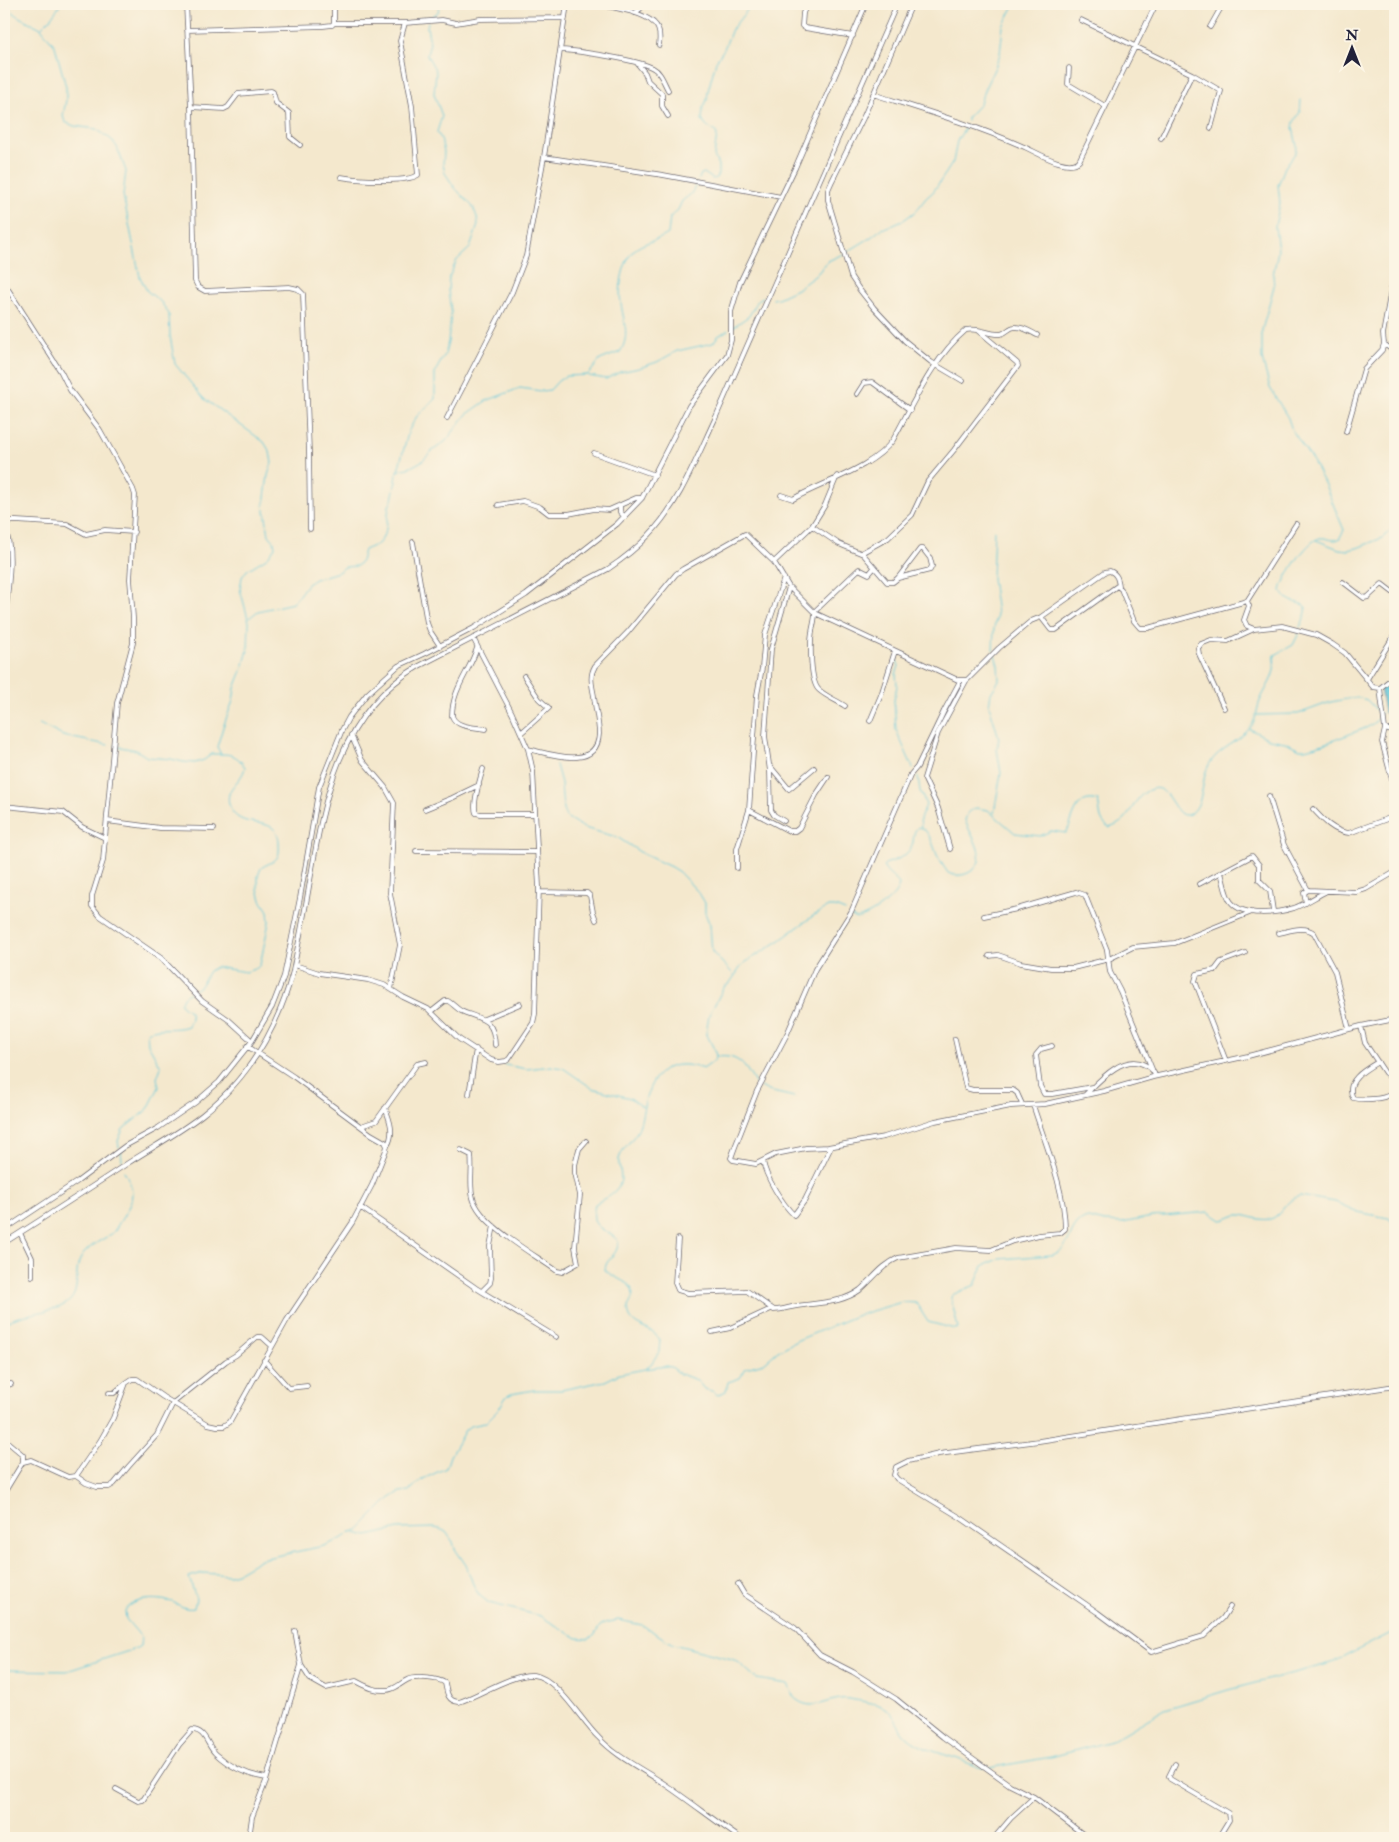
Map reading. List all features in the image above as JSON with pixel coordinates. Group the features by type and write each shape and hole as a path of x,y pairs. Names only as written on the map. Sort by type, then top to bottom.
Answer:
{"street":[{"path":"186,4 196,285 200,290 205,291 294,288 300,291 304,298 310,529"},
{"path":"334,4 334,23"},
{"path":"447,418 521,271 544,157 567,4"},
{"path":"596,4 635,13 654,23 660,45"},
{"path":"635,13 644,4"},
{"path":"808,4 802,18 802,26 853,36"},
{"path":"4,1230 78,1181 125,1146 158,1128 196,1102 219,1082 252,1041 267,1017 281,988 299,905 317,796 330,756 342,730 359,704 391,672 405,662 440,646 491,618 526,595 625,517 642,498 689,406 728,355 731,345 730,322 732,304 746,268 781,197 866,4"},
{"path":"4,1243 202,1115 232,1088 258,1054 283,1005 295,965 323,811 334,773 351,735 377,699 399,679 419,666 608,570 642,542 668,512 688,476 715,419 897,4"},
{"path":"912,4 828,190 830,208 852,277 859,289 905,341 936,365 963,381"},
{"path":"872,94 959,121 1022,145 1063,164 1076,164 1156,4"},
{"path":"1210,27 1223,4"},
{"path":"187,30 314,27 332,25 334,23 405,23 424,20 442,20 456,23 480,20 565,18"},
{"path":"1081,20 1192,74 1221,92 1210,128"},
{"path":"341,177 359,180 381,180 412,178 418,175 412,106 400,41 405,23"},
{"path":"561,50 651,67 657,71 668,90"},
{"path":"637,64 645,73 648,81 662,94 662,106 668,116"},
{"path":"1070,68 1068,84 1106,106"},
{"path":"1160,138 1192,74"},
{"path":"191,107 224,109 228,107 238,94 271,91 276,103 289,113 290,137 300,145"},
{"path":"544,157 662,175 781,197"},
{"path":"1346,432 1364,369 1380,353 1384,344 1383,334 1395,268"},
{"path":"4,283 61,372 70,390 100,430 133,489 135,500 130,580 133,643 117,703 102,867 92,896 92,904 95,912 160,958 202,1002 229,1020 252,1041"},
{"path":"781,495 793,500 863,464 885,450 893,440 936,365 968,329 1001,334 1017,327 1037,335"},
{"path":"860,553 888,538 912,515 928,481 1018,366 1008,354 978,329"},
{"path":"1384,344 1395,352"},
{"path":"857,394 864,383 872,382 910,410"},
{"path":"594,453 654,475"},
{"path":"774,562 812,526 825,504 837,476"},
{"path":"498,505 523,501 540,507 549,514 561,514 594,509 609,510 636,498 642,498"},
{"path":"620,505 620,512 625,517"},
{"path":"4,627 10,549 8,535 4,526 10,521 67,524 86,534 105,530 134,532"},
{"path":"950,849 938,808 924,778 938,733 967,680 999,648 1031,621 1041,617 1110,571 1117,577 1134,621 1140,628 1247,601 1296,524"},
{"path":"812,526 839,544 860,553 887,582 893,582 898,578 920,549 923,549 928,555 932,566 930,570 898,578"},
{"path":"528,749 576,757 591,753 595,749 599,732 591,680 592,670 599,660 628,632 671,580 683,569 745,534 774,562 789,587 814,612 960,681 967,680"},
{"path":"413,542 427,623 440,646"},
{"path":"846,706 819,690 813,680 812,634 814,612 859,569 869,574 874,568"},
{"path":"737,868 737,849 749,810 756,695 762,668 765,635 784,578"},
{"path":"1343,582 1364,598 1368,597 1382,584 1395,594"},
{"path":"1041,617 1051,630 1056,630 1078,616 1113,587 1119,586"},
{"path":"784,821 774,815 771,810 770,766 765,736 771,649 789,587"},
{"path":"1247,601 1249,606 1244,620 1247,626 1254,629"},
{"path":"1224,708 1198,648 1206,641 1228,641 1254,629 1282,626 1316,635 1329,641 1344,653 1374,687 1380,688 1395,676"},
{"path":"1366,679 1395,634"},
{"path":"295,965 326,974 368,980 391,989 431,1012 459,1039 495,1062 506,1061 533,1023 535,1014 539,892 533,771 528,749 473,638"},
{"path":"477,648 458,686 452,716 460,724 486,729"},
{"path":"870,721 881,695 895,650"},
{"path":"521,734 549,708 539,699 524,676"},
{"path":"960,681 917,767 911,774 851,912 815,969 787,1034 756,1091 731,1158 735,1161 752,1164 776,1154 806,1148 831,1147 893,1135 935,1121 1022,1104 1033,1105 1119,1088 1153,1077 1226,1061 1361,1026 1394,1021"},
{"path":"1380,688 1385,729 1382,742 1395,792"},
{"path":"1385,729 1395,732"},
{"path":"351,735 362,760 385,786 394,803 390,893 400,945 391,989"},
{"path":"770,766 789,789 814,768"},
{"path":"483,769 478,785 476,813 535,814"},
{"path":"749,810 789,830 795,831 799,828 816,795 828,777"},
{"path":"425,809 478,785"},
{"path":"1269,796 1284,845 1308,890"},
{"path":"4,806 63,812 82,827 105,838"},
{"path":"1313,809 1330,826 1341,832 1349,833 1395,816"},
{"path":"107,821 160,828 214,828"},
{"path":"416,851 537,852"},
{"path":"1199,884 1254,856 1259,865 1259,880 1270,891 1274,911"},
{"path":"1306,903 1304,893 1308,890 1356,892 1366,889 1395,872"},
{"path":"1221,873 1231,902 1245,911 1288,909 1306,903 1327,890"},
{"path":"539,892 586,894 590,896 596,920"},
{"path":"984,916 1017,909 1076,892 1082,893 1089,904 1109,959 1110,972 1156,1075 1153,1077"},
{"path":"989,956 1004,955 1021,963 1068,969 1109,959 1133,947 1175,943 1252,912"},
{"path":"1279,933 1302,929 1310,930 1314,933 1335,972 1349,1029"},
{"path":"1226,1061 1195,977 1196,974 1215,970 1221,962 1245,953"},
{"path":"431,1012 445,1001 448,1001 462,1011 484,1019 494,1033 496,1046"},
{"path":"484,1019 520,1004"},
{"path":"1361,1026 1363,1038 1385,1073 1391,1078 1391,1091 1389,1095 1362,1100 1353,1098 1351,1089 1353,1082 1362,1072 1378,1062"},
{"path":"955,1039 966,1088 973,1090 1013,1090 1017,1093 1022,1104"},
{"path":"248,1046 385,1142 387,1146"},
{"path":"1052,1046 1041,1049 1036,1055 1040,1086 1044,1094 1092,1087"},
{"path":"469,1094 476,1049"},
{"path":"360,1126 376,1121 417,1064 426,1062"},
{"path":"1084,1095 1112,1070 1129,1063 1142,1063 1152,1069"},
{"path":"678,1239 675,1283 678,1290 682,1293 747,1291 770,1309 778,1310 793,1306 823,1304 851,1296 889,1262 898,1258 956,1248 990,1250 1013,1241 1064,1231 1064,1217 1060,1195 1033,1105"},
{"path":"109,1393 114,1393 132,1378 208,1424 224,1426 236,1414 287,1320 338,1246 372,1185 390,1141 391,1125 386,1108"},
{"path":"461,1150 471,1155 471,1190 476,1208 494,1226 557,1271 562,1272 575,1266 578,1259 575,1248 580,1195 575,1165 579,1149 586,1141"},
{"path":"763,1161 768,1175 787,1207 794,1215 805,1200 831,1147"},
{"path":"360,1207 482,1291 556,1337"},
{"path":"482,1291 490,1283 491,1278 490,1246 494,1226"},
{"path":"20,1233 32,1258 32,1276"},
{"path":"712,1332 730,1328 770,1309"},
{"path":"23,1462 31,1460 68,1476 76,1476 86,1483 97,1487 109,1487 114,1484 158,1435 173,1403 257,1337 262,1337 272,1346"},
{"path":"264,1360 288,1388 307,1386"},
{"path":"76,1476 108,1426 126,1383"},
{"path":"4,1386 11,1384"},
{"path":"1230,1607 1223,1618 1204,1636 1151,1652 1097,1612 961,1518 897,1479 894,1475 896,1467 908,1461 939,1454 1049,1440 1395,1386"},
{"path":"4,1439 23,1455 23,1462 4,1494"},
{"path":"738,1584 744,1594 795,1628 820,1655 853,1672 896,1699 1010,1785 1034,1797 1088,1838"},
{"path":"295,1631 301,1665 310,1678 326,1688 356,1681 367,1688 385,1690 397,1688 410,1679 436,1679 445,1684 448,1697 452,1701 459,1702 518,1677 535,1675 543,1678 556,1688 578,1712 597,1737 615,1752 740,1838"},
{"path":"269,1838 250,1838 252,1818 301,1665"},
{"path":"116,1790 138,1801 143,1800 165,1764 192,1730 200,1731 204,1734 216,1754 226,1761 248,1774 266,1778"},
{"path":"1175,1764 1169,1776 1170,1779 1228,1813 1228,1820 1218,1838"},
{"path":"994,1838 1011,1818 1034,1797"}],"water":[{"path":"1395,684 1395,714 1384,713 1380,688"}],"waterway":[{"path":"4,4 19,17 41,28 55,46 66,87 63,116 65,122 74,126 96,129 112,140 117,147 126,171 123,195 140,277 147,291 161,302 169,314 170,336 175,364 203,398 264,442 270,452 272,463 268,475 264,505 269,535 274,541 275,547 268,557 247,570 242,577 240,589 249,622 248,650 217,747 221,754 235,757 245,767 241,777 229,793 229,804 233,813 240,819 272,827 277,833 279,852 275,860 261,868 258,876 258,889 261,900 268,911 269,922 260,965 246,972 216,967 209,971 200,986 194,990"},
{"path":"41,28 61,4"},
{"path":"430,18 438,12 440,4"},
{"path":"699,179 701,174 704,173 713,179 718,174 718,165 714,156 717,135 702,120 703,108 707,100 716,61 724,49 732,29 752,4"},
{"path":"967,121 967,118 980,104 1000,54 1003,26 1015,4"},
{"path":"249,618 258,611 293,603 307,584 315,579 338,572 345,567 357,566 361,561 364,550 378,544 386,529 389,506 409,430 417,416 435,399 435,372 445,354 448,342 451,312 448,290 449,277 457,260 470,248 478,225 473,207 455,188 445,173 443,164 444,152 437,132 442,116 434,94 436,71 427,55 430,43 428,22"},
{"path":"1300,627 1305,616 1305,606 1292,601 1281,591 1286,578 1302,552 1315,540 1320,538 1339,539 1344,530 1314,463 1292,430 1288,418 1270,388 1262,359 1262,330 1274,286 1273,275 1278,251 1275,226 1280,203 1278,185 1285,167 1296,152 1297,146 1293,128 1300,112 1301,100"},
{"path":"847,252 880,230 905,219 916,211 933,192 953,162 957,141 966,126"},
{"path":"397,471 422,461 446,441 466,415 486,401 520,388 541,391 550,390 558,381 566,376 588,375 600,360 620,352 626,334 620,297 622,276 626,262 637,248 668,234 670,217 678,210 682,201 691,194 697,183"},
{"path":"773,299 797,289 816,275 828,261 843,254"},
{"path":"733,327 749,316 758,300 763,297"},
{"path":"589,376 606,379 620,372 657,362 677,351 713,343 718,336 728,330"},
{"path":"1316,540 1339,549 1348,550 1382,538 1395,527"},
{"path":"993,650 997,614 992,578 994,530"},
{"path":"852,917 856,919 868,915 894,895 899,884 886,872 883,866 902,857 909,851 913,842 914,832 918,827 928,834 937,855 948,873 963,875 975,868 979,862 978,848 965,820 968,812 976,808 988,810 1015,833 1040,836 1051,831 1066,833 1079,805 1084,801 1090,800 1098,801 1101,819 1109,828 1123,820 1143,794 1156,788 1166,794 1182,814 1187,815 1192,812 1199,802 1209,764 1219,753 1244,735 1252,726 1260,701 1273,674 1275,655 1293,645 1299,633"},
{"path":"994,813 1001,773 997,749 999,738 989,705 991,693 999,680 995,655"},
{"path":"896,658 899,666 896,674 897,686 894,700 896,730 913,768"},
{"path":"1257,715 1298,714 1331,702 1357,697 1367,700 1379,713"},
{"path":"1250,729 1269,739 1305,749 1324,744 1368,727 1376,721 1381,713"},
{"path":"39,724 63,736 108,745"},
{"path":"115,746 136,750 147,757 195,763 204,760 212,754 221,754"},
{"path":"556,765 561,783 563,809 566,817 584,828 617,837 643,854 671,867 679,872 699,893 705,903 705,913 710,925 712,952 734,975"},
{"path":"918,777 920,791 926,805 920,819 921,827"},
{"path":"4,1670 67,1671 135,1649 140,1646 141,1637 126,1619 125,1612 128,1607 139,1601 160,1600 172,1602 185,1608 194,1608 196,1599 189,1577 203,1573 230,1575 261,1559 324,1546 358,1530 389,1499 400,1492 409,1491 423,1479 446,1468 450,1456 465,1430 470,1426 485,1423 498,1410 506,1397 511,1394 534,1390 561,1390 605,1381 619,1374 645,1369 651,1364 659,1352 660,1340 651,1331 632,1320 628,1307 632,1299 633,1292 631,1288 605,1270 607,1263 618,1246 618,1241 596,1224 594,1219 595,1204 612,1194 620,1183 619,1159 638,1130 646,1097 657,1076 663,1070 677,1065 694,1066 703,1069 713,1062 716,1057 715,1051 706,1033 709,1015 724,987 729,984 743,964 828,907 835,907 845,911"},
{"path":"119,1147 118,1141 123,1129 148,1109 159,1087 157,1078 161,1067 148,1044 147,1032 157,1029 188,1026 191,1019 190,1012 180,1004 183,997 190,992"},
{"path":"716,1057 731,1057 741,1063 756,1085"},
{"path":"505,1065 527,1069 551,1066 563,1068 592,1088 630,1098 643,1107"},
{"path":"761,1087 768,1091 794,1097"},
{"path":"121,1151 122,1160"},
{"path":"4,1323 18,1317 60,1307 71,1299 76,1288 77,1270 81,1258 90,1247 113,1232 129,1207 132,1190 124,1171"},
{"path":"645,1369 667,1366 673,1368 680,1374 697,1380 704,1389 712,1391 717,1395 726,1391 728,1382 740,1378 746,1368 764,1363 778,1351 798,1340 858,1315 902,1302 916,1303 928,1322 955,1329 958,1328 951,1298 952,1295 975,1285 983,1266 999,1259 1051,1255 1058,1252 1064,1248 1077,1225 1088,1218 1122,1223 1152,1217 1209,1212 1221,1220 1238,1215 1268,1219 1276,1216 1292,1199 1300,1196 1335,1202 1358,1212 1388,1218 1395,1224"},
{"path":"351,1532 368,1536 398,1529 440,1529 446,1532 453,1542 455,1549 466,1565 479,1595 489,1603 540,1616 577,1638 589,1639 594,1636 600,1626 618,1620 642,1625 673,1644 732,1659 757,1679 788,1684 794,1697 804,1704 817,1705 849,1699 879,1705 887,1709 906,1736 918,1744 983,1768"},
{"path":"989,1768 1051,1757 1111,1741 1165,1709 1228,1690 1332,1663 1395,1631"}]}
